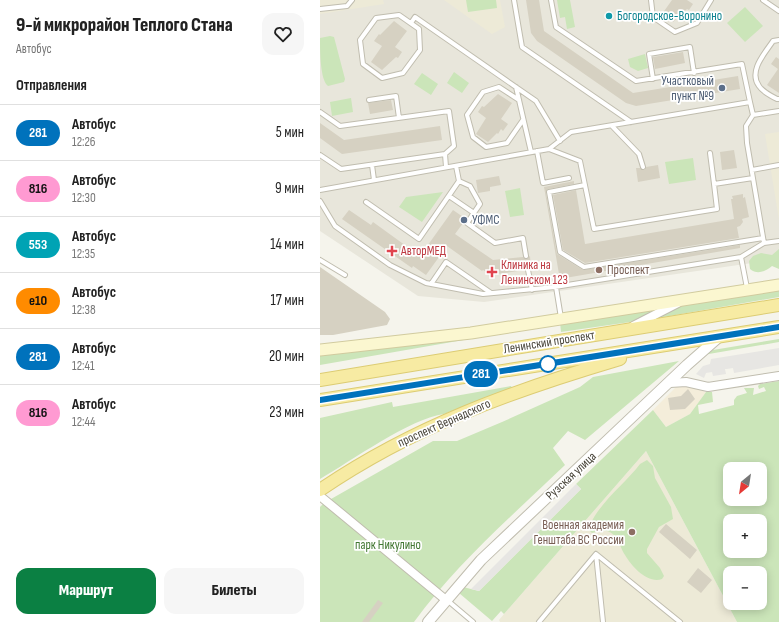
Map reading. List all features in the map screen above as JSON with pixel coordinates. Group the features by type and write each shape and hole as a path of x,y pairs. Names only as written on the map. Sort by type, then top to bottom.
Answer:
{"main road":[{"path":"320,350 466,333 779,285"},
{"name":"Ленинский проспект","path":"320,380 779,305"},
{"name":"Ленинский проспект","path":"320,400 779,327"},
{"name":"проспект Вернадского","path":"320,490 397,443 436,424 548,380 667,346"}],"street":[{"path":"625,330 686,299"},
{"name":"Рузская улица","path":"428,622 489,552 670,383 687,365 720,336"},
{"path":"670,383 686,382 708,387 779,376"},
{"path":"320,496 446,600"}],"lane":[{"path":"320,9 347,6 352,0"},
{"path":"514,0 522,47 631,122"},
{"path":"551,0 556,27 636,81 694,73 742,64 753,115 746,126 763,240"},
{"path":"651,0 653,17 675,32 696,23 711,0"},
{"path":"763,0 779,11"},
{"path":"399,15 411,23 419,29 420,50 403,73 382,78 363,64 360,40 376,18 399,15"},
{"path":"411,23 415,17 536,101 560,141"},
{"path":"779,40 774,41 758,64 756,76 759,87 777,100 779,99"},
{"path":"653,79 649,54 690,47 694,73"},
{"path":"515,86 531,152"},
{"path":"519,100 499,87 483,92 467,115 473,138 486,147 507,143 523,120"},
{"path":"369,100 396,96 399,118"},
{"path":"320,190 549,149 571,132 750,102"},
{"path":"320,112 340,126 449,111 454,146 445,154 341,169 320,155"},
{"path":"753,115 779,111"},
{"path":"612,126 639,154 644,167"},
{"path":"549,149 580,161 594,229 717,209 710,153"},
{"path":"537,151 543,183 569,178"},
{"path":"445,154 446,167"},
{"path":"372,165 374,180"},
{"path":"752,170 779,165"},
{"path":"366,202 419,239 459,181 456,166"},
{"path":"714,184 753,178"},
{"path":"459,181 470,186 480,204 468,223 495,242 523,238 526,256"},
{"path":"585,185 549,192 560,252 584,267 763,240 779,241"},
{"path":"449,196 474,213"},
{"path":"320,201 335,226 390,265 431,284 483,294 556,287 741,257 763,240"},
{"path":"741,257 747,290"},
{"path":"320,260 345,275"},
{"path":"431,284 446,262 492,293"},
{"path":"528,270 532,290"},
{"path":"556,287 561,319"},
{"path":"539,622 596,554"},
{"path":"596,554 603,622"},
{"path":"596,554 680,622"},
{"path":"446,600 473,622"}],"shaded area":[{"path":"320,0 779,0 779,259 484,302 418,296 320,231"},
{"path":"320,0 383,0 384,4 320,14"},
{"path":"444,0 500,0 505,27 492,34"},
{"path":"779,132 779,220 765,134"},
{"path":"779,348 779,365 734,373 733,368 725,369 726,374 713,376 712,372 706,373 704,378 696,374 703,366 710,364 711,359"},
{"path":"678,385 687,385 706,392 690,414 666,427 653,410"},
{"name":"Военная академия Генштаба ВС России","path":"646,451 723,596 723,610 731,610 737,622 500,622 499,620"},
{"path":"576,484 581,489 479,591 471,589"}],"green space":[{"path":"466,0 496,0 497,8 468,12"},
{"path":"557,0 570,0 575,27 567,29 565,17 560,18"},
{"path":"745,7 763,26 745,42 727,23"},
{"path":"330,36 334,37 345,79 344,82 328,86 323,78 320,57 320,38"},
{"path":"645,54 648,68 638,71 630,67 628,59"},
{"path":"454,72 469,83 462,93 447,83"},
{"path":"422,73 438,84 431,95 414,84"},
{"path":"351,98 353,112 332,116 330,102"},
{"path":"693,158 696,180 669,184 665,162"},
{"path":"520,188 524,215 510,217 505,191"},
{"path":"443,192 422,222 399,207 406,197"},
{"path":"779,249 779,269 772,266 767,270 755,272 750,269 749,261 753,256 761,253 772,255"},
{"path":"779,288 779,297 658,318 658,316 684,305"},
{"path":"669,304 630,322 561,332 560,322"},
{"path":"475,335 475,338 320,365 320,355"},
{"path":"779,339 779,342 703,355 713,350"},
{"name":"парк Никулино","path":"679,361 585,440 568,431 553,448 565,465 467,560 448,580 414,622 320,622 320,507 324,503 433,441 457,441 580,387 593,377"},
{"path":"779,381 779,622 737,622 731,610 767,610 767,566 723,566 723,596 646,451 504,614 501,611 492,621 459,593 463,587 479,591 581,489 576,484 653,410 666,427 690,414 706,392 712,392 713,402 698,405 699,414 734,405 734,400 737,396 747,393 744,388 754,388 753,395 766,391 764,387 759,389 758,386 760,384"},
{"path":"511,386 512,388 444,414 430,417 415,423 381,441 320,479 320,418 392,402 393,407"},
{"path":"647,460 653,466 655,478 671,507 673,519 659,527 647,549 647,553 660,568 664,576 662,579 657,580 646,577 632,565 614,535 607,531 592,533 589,530 603,504 640,464"}],"building":[{"path":"526,0 539,0 544,31 633,93 738,76 740,89 636,106 626,103 537,41 531,33"},
{"path":"672,0 687,0 693,4 689,10 687,9 673,22 662,14"},
{"path":"394,21 407,31 395,47 402,52 398,58 396,57 382,70 371,62 382,46 374,41 379,34 380,35"},
{"path":"683,52 685,63 655,69 653,57"},
{"path":"776,57 779,59 779,93 767,85 778,69 771,64"},
{"path":"498,94 512,103 501,119 508,124 503,131 501,129 498,134 497,133 488,142 476,134 486,118 478,112 482,106 484,107"},
{"path":"391,100 393,110 370,114 368,103"},
{"path":"320,123 344,140 440,126 442,140 342,154 320,138"},
{"path":"734,150 737,168 722,170 720,152"},
{"path":"658,165 660,178 638,182 636,168 644,170 646,167"},
{"path":"499,176 501,185 490,187 490,191 478,193 476,180"},
{"path":"574,181 574,184 548,189 546,193 557,254 583,270 740,245 740,248 565,278 559,274 544,187"},
{"path":"576,190 585,244 734,219 731,199 733,199 732,196 743,194 749,217 742,219 743,222 737,227 739,238 585,263 563,250 553,195"},
{"path":"349,210 371,225 373,222 420,256 453,210 466,219 455,234 493,260 523,257 526,259 530,256 531,269 528,267 525,270 491,275 483,270 482,271 447,246 426,275 413,266 412,268 342,219"},
{"path":"320,267 385,312 390,319 387,325 333,335 320,335"},
{"path":"688,389 695,399 685,409 670,410 668,398 681,396"},
{"path":"666,524 697,550 690,559 659,532"},
{"path":"698,568 712,580 701,593 687,582"},
{"path":"378,600 383,603 369,622 362,622"}],"bus line":[{"name":"281","path":"320,400 779,327"}],"place":[{"name":"Богородское-Воронино","path":"609,16"},
{"name":"Участковый пункт №9","path":"722,88"},
{"name":"УФМС","path":"464,220"},
{"name":"АвторМЕД","path":"392,251"},
{"name":"Проспект","path":"599,270"},
{"name":"Клиника на Ленинском 123","path":"492,272"},
{"name":"Военная академия Генштаба ВС России","path":"632,532"}]}
